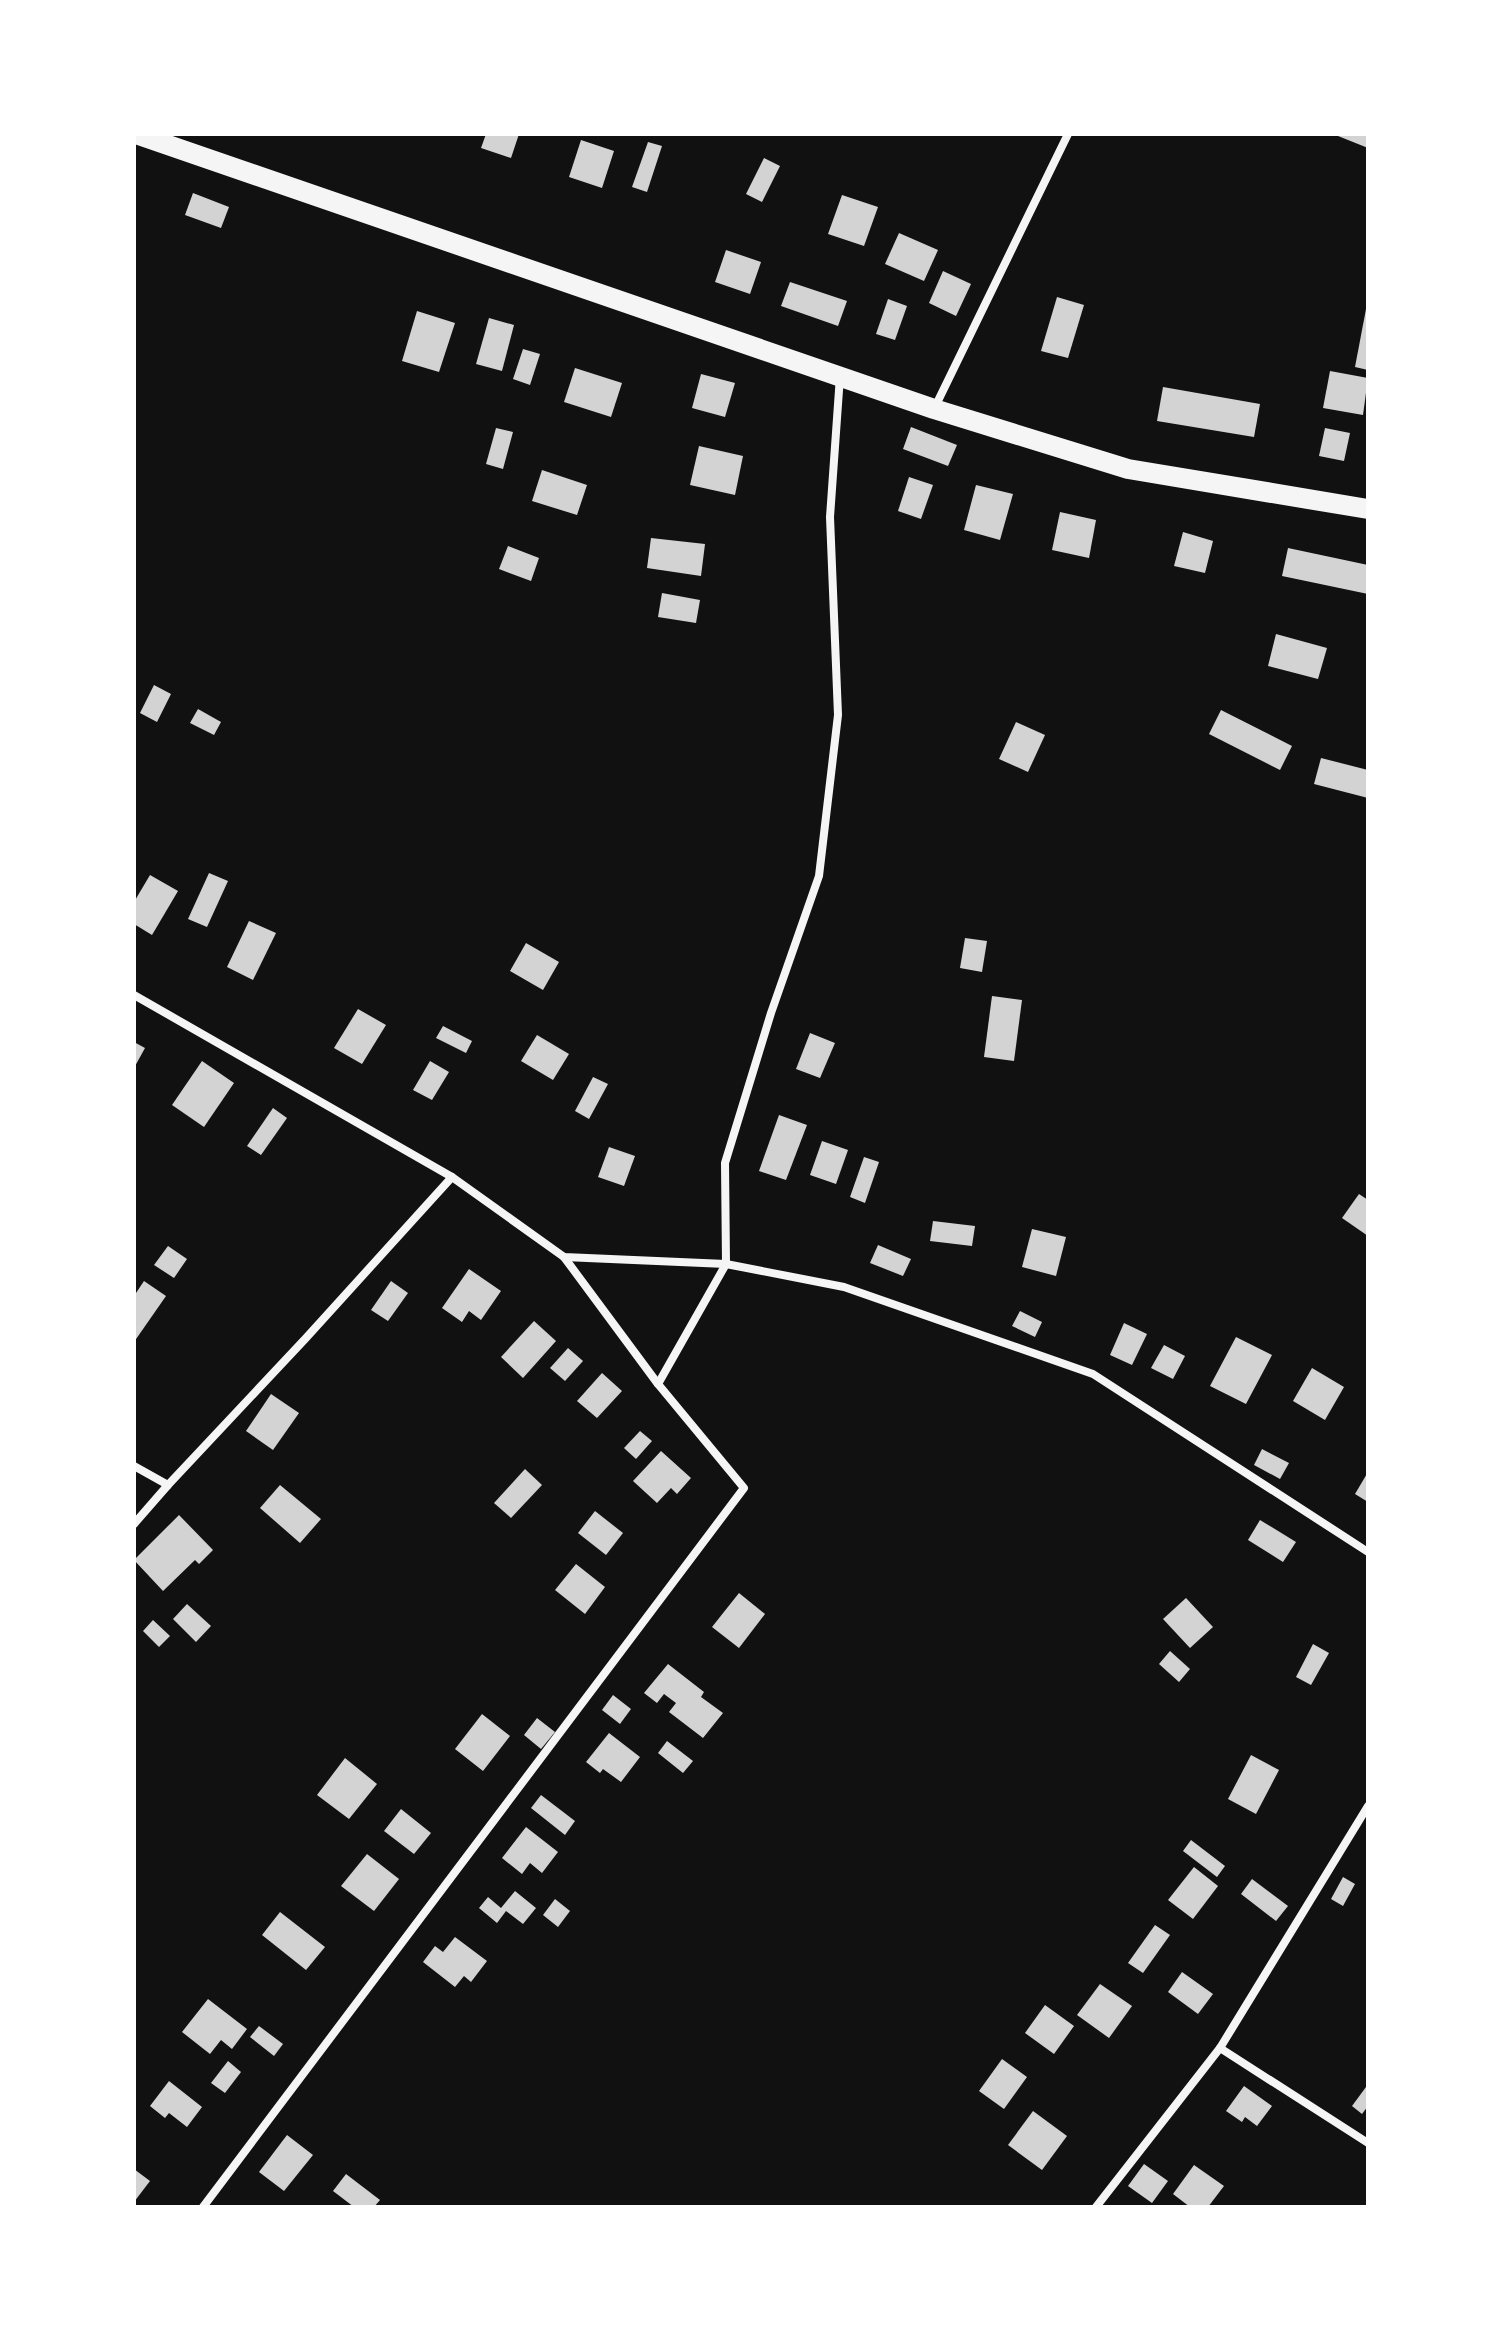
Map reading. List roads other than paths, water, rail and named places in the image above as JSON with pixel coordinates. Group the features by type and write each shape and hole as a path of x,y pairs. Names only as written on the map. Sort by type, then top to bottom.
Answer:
{"main road":[{"path":"136,134 934,409 1128,469 1368,509"}],"street":[{"path":"934,409 1068,134"},
{"path":"658,1384 726,1264 725,1163 771,1013 819,876 838,715 830,517 841,375"},
{"path":"134,995 452,1177 564,1257 658,1384 744,1488 203,2207"},
{"path":"134,1524 452,1177"},
{"path":"564,1257 726,1264 844,1287 1093,1374 1368,1552"},
{"path":"134,1466 168,1485"},
{"path":"1096,2207 1220,2048 1368,1806"},
{"path":"1220,2048 1368,2143"}]}
